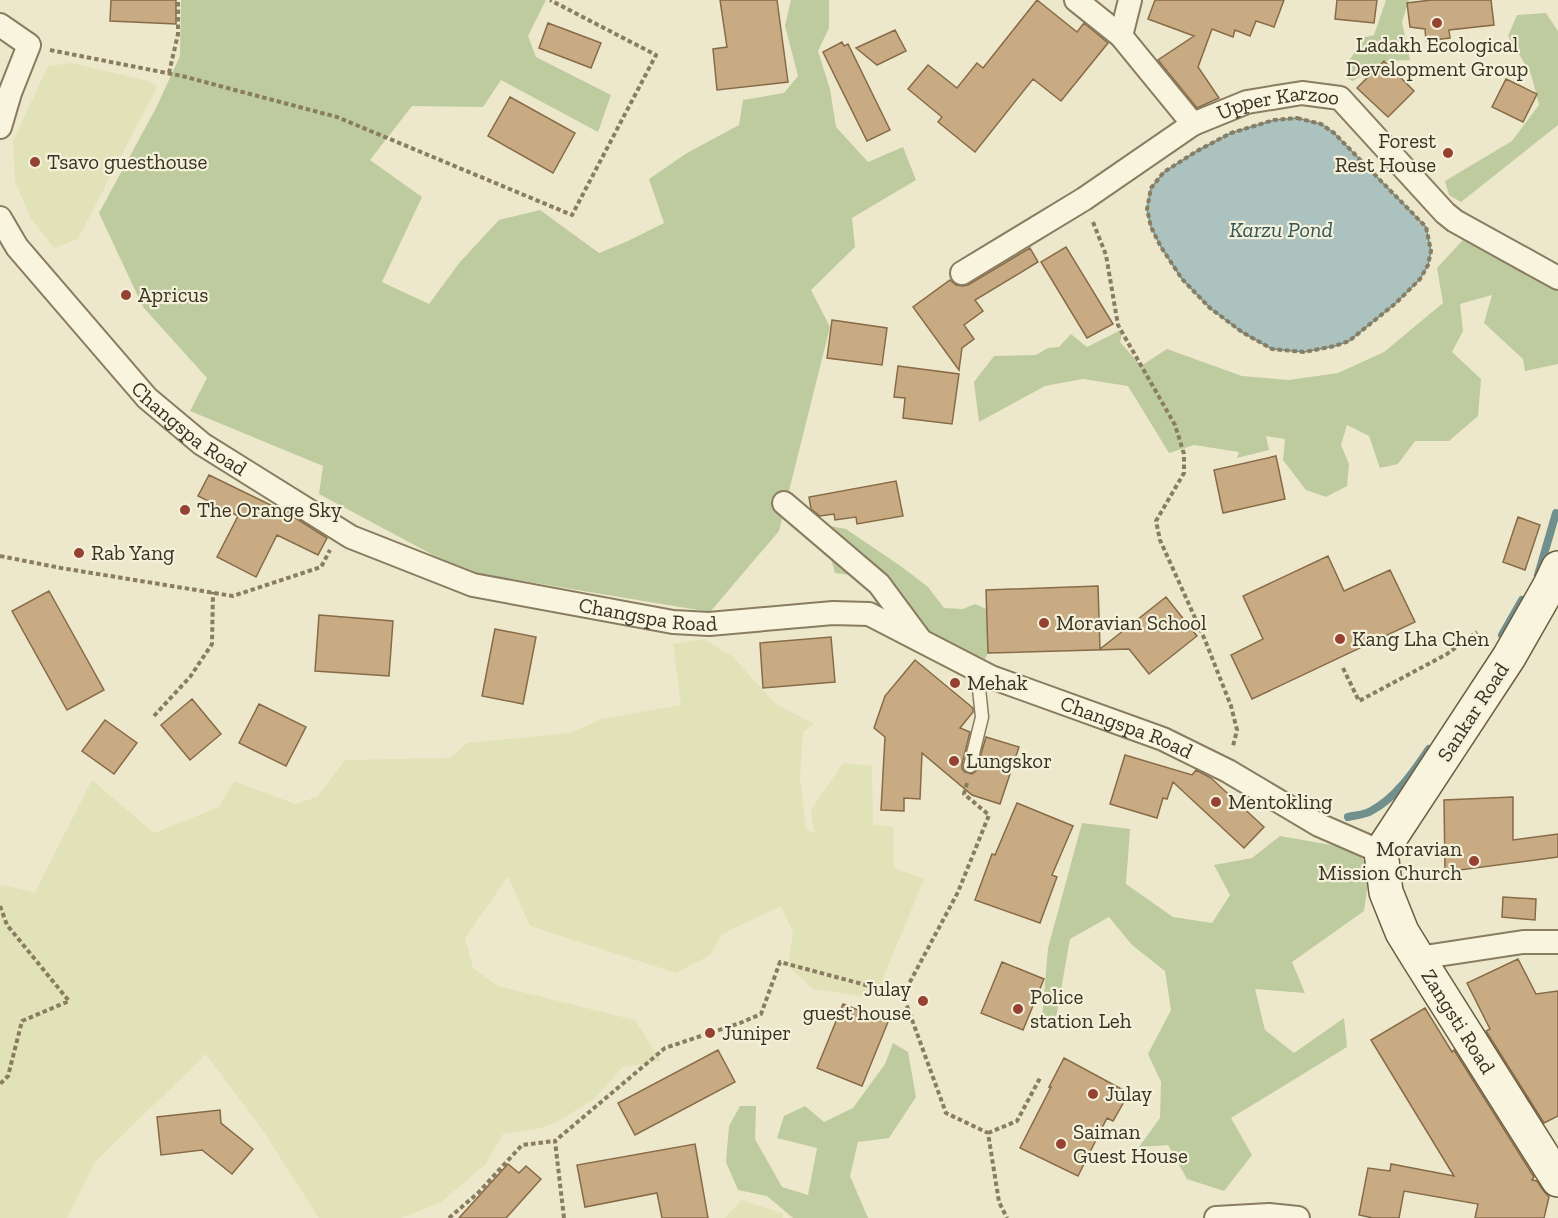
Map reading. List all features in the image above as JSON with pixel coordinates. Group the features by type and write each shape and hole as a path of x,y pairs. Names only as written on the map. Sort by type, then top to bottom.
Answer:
{"main road":[{"name":"Sankar Road","path":"1381,852 1509,657 1558,568"},
{"name":"Zangsti Road","path":"1381,852 1386,892 1402,932 1543,1141 1558,1180"}],"street":[{"name":"Upper Karzoo","path":"1076,0 1121,36 1192,124 1247,102 1302,93 1340,98 1450,217 1558,278"},
{"path":"1121,36 1130,0"},
{"path":"0,25 29,45 10,93 0,127"},
{"path":"962,273 1084,199 1192,124"},
{"name":"Changspa Road","path":"0,219 17,247 147,398 202,444 351,537 473,585 674,622 709,624 833,613 869,614 991,677 1163,739 1228,771 1319,825 1381,852"},
{"path":"784,503 879,584 921,641"},
{"path":"1418,958 1523,942 1558,942"},
{"path":"1216,1218 1269,1215 1298,1218"}],"lane":[{"path":"970,766 982,717 977,670"}],"path":[{"path":"169,74 178,34 178,0"},
{"path":"29,45 169,74 337,117 572,215 656,55 550,0"},
{"path":"1297,118 1321,124 1334,133 1425,227 1431,251 1428,265 1420,279 1396,303 1349,341 1304,352 1272,349 1242,333 1210,308 1182,279 1151,227 1147,209 1151,188 1164,172 1197,151 1231,133 1274,120 1297,118"},
{"path":"1084,199 1106,255 1118,325 1175,425 1184,454 1184,473 1156,520 1160,540 1232,706 1237,730 1228,771"},
{"path":"0,556 233,596 321,567 341,531"},
{"path":"154,716 190,677 212,644 213,592"},
{"path":"1343,668 1359,701 1447,654 1477,632"},
{"path":"970,766 964,794 989,815 958,892 903,995 946,1113 988,1133 1017,1121 1040,1078"},
{"path":"0,906 7,924 69,1002 22,1021 8,1076 0,1084"},
{"path":"449,1218 478,1193 522,1145 555,1141 665,1048 761,1014 780,962 903,995"},
{"path":"988,1133 999,1202 1007,1218"},
{"path":"555,1141 564,1218"}],"green space":[{"path":"181,0 546,0 528,36 536,57 611,95 598,132 501,80 483,107 412,106 370,160 422,197 382,282 429,304 460,262 499,220 540,210 599,253 664,223 649,179 687,153 739,125 743,100 784,93 798,76 785,26 791,0 829,0 829,28 818,51 830,89 836,127 868,162 903,147 916,180 852,218 855,247 811,290 830,327 779,531 710,612 463,571 319,494 323,466 190,411 207,378 143,307 99,213 156,108 180,56"},
{"path":"1386,0 1409,0 1402,22 1410,60 1384,61 1353,81 1346,78 1346,65 1365,37 1374,35"},
{"path":"1546,13 1558,31 1558,125 1461,202 1449,195 1445,181 1512,141 1539,105 1531,74 1508,36 1517,15"},
{"path":"71,63 149,81 157,87 78,239 54,248 30,217 15,181 13,141 48,66"},
{"path":"1463,240 1558,289 1558,364 1525,371 1523,359 1484,323 1492,295 1460,304 1463,331 1452,352 1481,379 1478,416 1449,441 1415,441 1398,464 1380,468 1369,436 1347,425 1341,445 1349,464 1347,486 1326,497 1306,490 1283,460 1285,439 1266,436 1269,450 1237,458 1239,452 1194,445 1169,453 1128,386 1083,379 1045,386 979,422 974,382 994,356 1036,355 1048,348 1059,347 1071,334 1087,347 1123,329 1120,342 1141,366 1167,349 1242,376 1289,380 1338,373 1384,352 1443,303 1437,268"},
{"path":"820,524 846,529 928,587 944,608 963,609 975,604 993,612 990,648 985,659 957,655 899,627 875,602 870,584 850,575 835,573 829,551 807,540 804,532"},
{"path":"704,639 733,657 776,704 814,724 803,732 800,778 806,829 814,833 811,810 843,763 872,766 873,825 893,827 894,868 924,879 875,998 813,989 788,966 793,932 781,906 722,934 710,955 676,973 530,926 508,876 465,938 473,968 498,986 635,1020 661,1061 623,1067 594,1099 555,1123 537,1129 503,1134 485,1165 440,1203 401,1218 319,1218 260,1126 206,1054 95,1162 67,1218 0,1218 0,887 1,885 35,892 92,780 154,833 219,807 234,781 295,804 317,797 345,760 450,758 467,743 571,733 601,719 681,705 673,644"},
{"path":"1082,823 1130,829 1126,884 1173,917 1212,923 1230,895 1214,865 1252,858 1280,836 1354,849 1370,868 1364,911 1292,962 1305,993 1255,989 1265,1030 1294,1053 1344,1018 1347,1047 1231,1118 1252,1155 1224,1191 1187,1179 1168,1145 1139,1147 1160,1118 1161,1082 1148,1054 1171,1010 1165,971 1132,945 1109,917 1070,939 1056,1018 1042,1020 1048,948"},
{"path":"893,1043 908,1052 916,1097 889,1138 858,1142 850,1176 868,1218 793,1218 767,1196 738,1190 726,1162 729,1126 740,1106 756,1106 755,1139 782,1187 808,1195 817,1148 777,1138 784,1116 805,1106 824,1122 853,1108 885,1064"},
{"path":"741,1200 782,1213 783,1218 725,1218"}],"water":[{"name":"Karzu Pond","path":"1297,118 1321,124 1334,133 1426,227 1431,251 1428,265 1420,279 1396,303 1349,341 1304,352 1272,349 1242,332 1210,308 1182,279 1161,247 1151,227 1147,209 1151,188 1164,172 1197,151 1231,133 1274,120"}],"building":[{"path":"111,0 176,0 176,24 110,21"},
{"path":"720,0 777,0 788,82 717,90 713,49 727,47"},
{"path":"1037,0 1077,32 1084,23 1108,43 1061,101 1033,79 975,152 938,122 942,117 908,89 928,65 957,88 977,63 983,68"},
{"path":"1155,0 1284,0 1274,27 1256,21 1250,36 1235,30 1233,37 1212,29 1198,67 1219,98 1197,108 1158,60 1194,36 1148,19"},
{"path":"1337,0 1377,0 1374,23 1335,19"},
{"path":"1431,0 1491,0 1494,25 1449,30 1450,38 1426,41 1425,29 1410,27 1407,3"},
{"path":"548,23 601,43 591,68 539,48"},
{"path":"895,30 906,51 877,65 856,48"},
{"path":"842,42 844,46 848,44 890,130 867,141 823,52"},
{"path":"1384,61 1414,91 1388,117 1357,88"},
{"path":"1506,79 1537,94 1523,122 1492,107"},
{"path":"510,97 575,133 553,173 488,136"},
{"path":"1066,247 1113,324 1087,338 1041,262"},
{"path":"1030,248 1038,262 975,300 983,311 964,325 974,339 962,348 959,370 913,307 950,280 956,285 968,285"},
{"path":"832,320 887,328 882,365 827,358"},
{"path":"898,366 959,374 952,424 903,418 905,398 894,397"},
{"path":"1276,456 1285,499 1223,513 1214,470"},
{"path":"209,475 291,515 327,538 318,555 277,535 256,577 217,557 238,516 198,496"},
{"path":"896,481 903,516 857,524 856,517 835,520 834,514 820,516 811,509 809,497"},
{"path":"1518,517 1540,525 1525,570 1503,562"},
{"path":"1328,556 1344,591 1390,570 1415,622 1252,699 1231,655 1263,639 1243,596"},
{"path":"1098,586 1100,649 1166,597 1197,636 1149,674 1129,649 988,653 986,590"},
{"path":"49,591 104,690 67,710 12,611"},
{"path":"319,615 393,621 389,676 315,671"},
{"path":"495,629 536,637 523,704 482,696"},
{"path":"831,637 835,682 763,688 760,643"},
{"path":"915,660 973,708 973,712 960,728 970,732 962,764 965,772 972,774 976,771 986,737 1019,747 1000,804 972,795 922,753 920,799 904,798 904,811 881,810 885,737 874,728 885,696"},
{"path":"192,699 221,734 190,760 161,725"},
{"path":"259,704 306,727 286,766 239,743"},
{"path":"105,720 137,743 114,774 82,751"},
{"path":"1125,755 1192,775 1196,770 1211,778 1264,827 1244,848 1173,782 1167,799 1163,798 1157,818 1110,804"},
{"name":"Moravian Mission Church","path":"1513,797 1513,840 1558,834 1558,857 1445,872 1444,800"},
{"path":"1017,803 1073,826 1052,875 1057,877 1040,923 975,900 992,854 995,855"},
{"path":"1503,897 1536,899 1535,920 1502,917"},
{"path":"1518,959 1536,994 1558,991 1558,1116 1544,1123 1486,1031 1490,1029 1467,983"},
{"path":"1002,962 1044,979 1023,1030 981,1013"},
{"path":"843,1004 888,1022 862,1086 817,1068"},
{"path":"1425,1008 1534,1177 1532,1180 1537,1181 1549,1197 1544,1218 1475,1218 1478,1204 1404,1191 1399,1218 1373,1218 1359,1215 1368,1168 1390,1171 1391,1164 1454,1176 1371,1040"},
{"path":"718,1050 735,1082 635,1135 618,1103"},
{"path":"1064,1058 1129,1093 1113,1121 1107,1118 1078,1176 1020,1148"},
{"path":"220,1110 221,1123 253,1149 232,1174 202,1150 161,1155 157,1117"},
{"path":"695,1144 708,1218 662,1218 657,1193 585,1207 577,1165"},
{"path":"508,1164 519,1173 526,1166 541,1179 506,1218 459,1218"}],"waterway":[{"path":"1538,575 1556,513"},
{"path":"1502,635 1522,600"},
{"path":"1348,817 1369,812 1380,806 1404,783 1429,749"}],"place":[{"name":"Ladakh Ecological Development Group","path":"1437,23"},
{"name":"Forest Rest House","path":"1448,153"},
{"name":"Tsavo guesthouse","path":"35,162"},
{"name":"Apricus","path":"126,295"},
{"name":"The Orange Sky","path":"185,510"},
{"name":"Rab Yang","path":"79,553"},
{"name":"Moravian School","path":"1044,623"},
{"name":"Kang Lha Chen","path":"1340,639"},
{"name":"Mehak","path":"955,683"},
{"name":"Lungskor","path":"954,761"},
{"name":"Mentokling","path":"1216,802"},
{"name":"Moravian Mission Church","path":"1474,861"},
{"name":"Julay guest house","path":"923,1001"},
{"name":"Police station Leh","path":"1018,1009"},
{"name":"Juniper","path":"710,1033"},
{"name":"Julay","path":"1093,1094"},
{"name":"Saiman Guest House","path":"1061,1144"}]}
